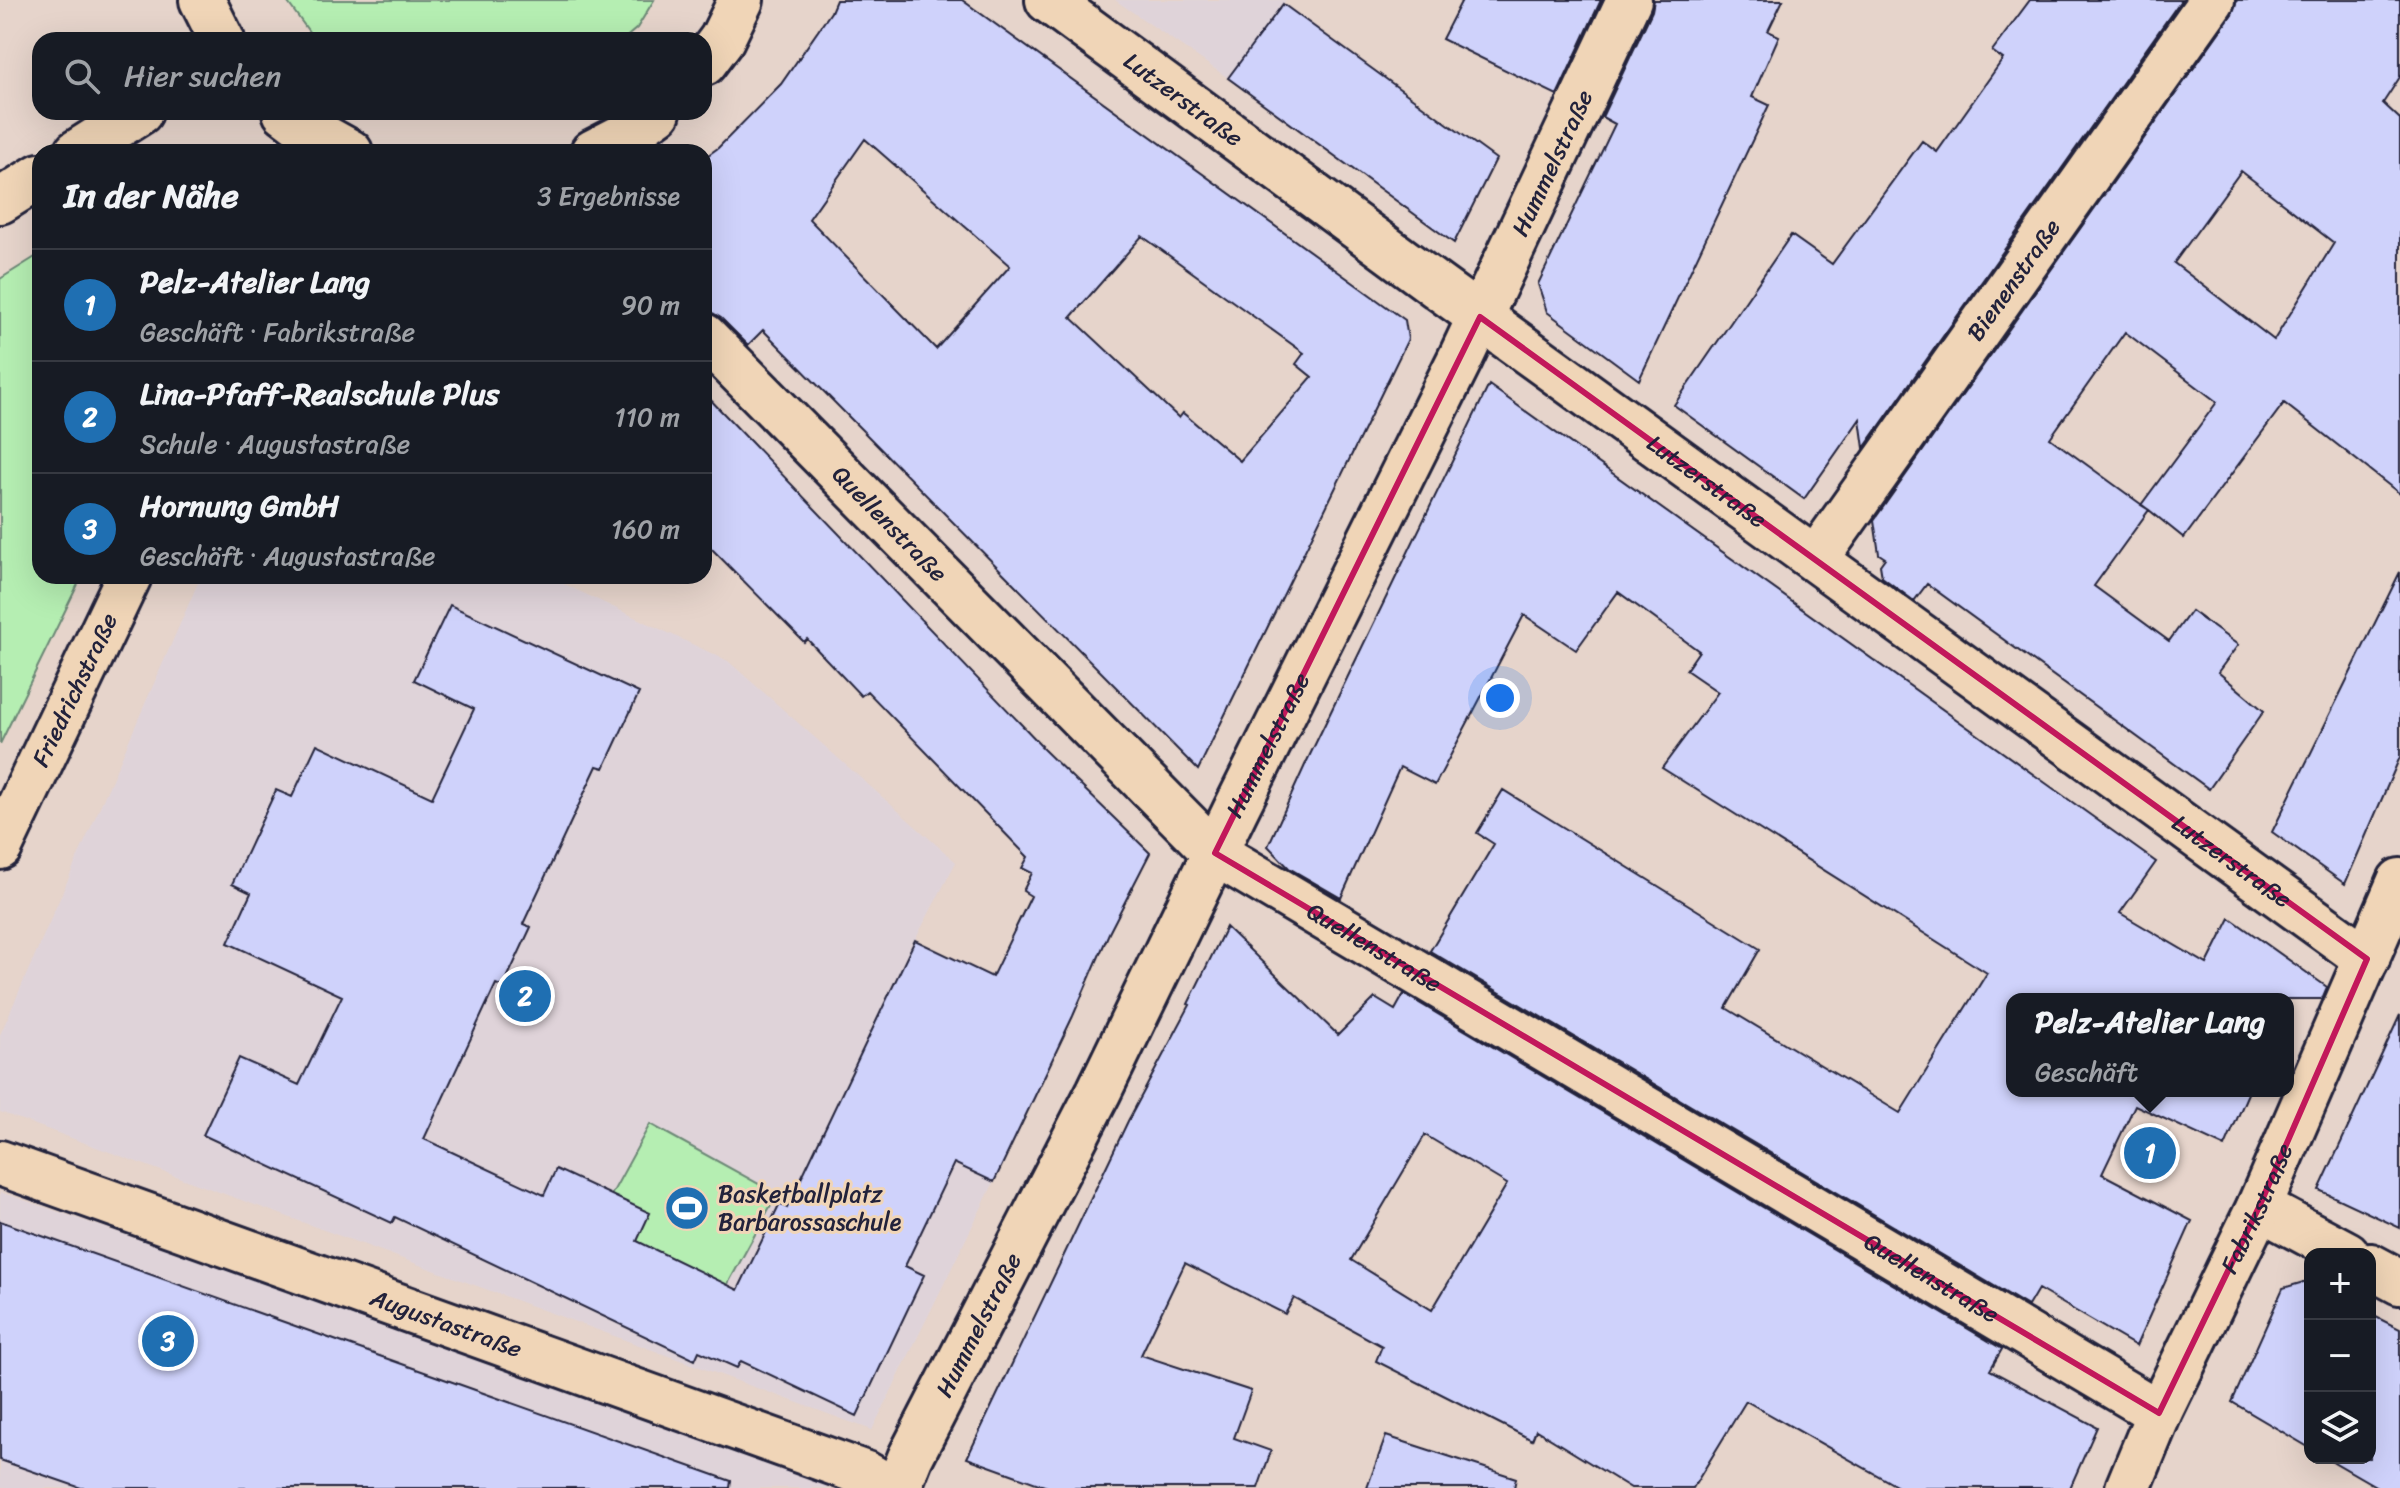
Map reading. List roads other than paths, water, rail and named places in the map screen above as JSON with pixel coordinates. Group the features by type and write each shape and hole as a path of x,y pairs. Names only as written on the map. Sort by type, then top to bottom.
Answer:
{"street":[{"path":"202,0 218,32"},
{"path":"712,52 741,0"},
{"name":"Lutzerstraße","path":"1048,0 2367,959"},
{"name":"Hummelstraße","path":"898,1488 917,1443 1099,1091 1480,317 1629,0"},
{"name":"Bienenstraße","path":"1816,559 2212,0"},
{"path":"90,144 127,120"},
{"path":"296,120 330,144"},
{"path":"609,144 647,120"},
{"path":"0,201 32,181"},
{"name":"Quellenstraße","path":"712,344 1215,853 2159,1413"},
{"name":"Friedrichstraße","path":"0,847 125,584"},
{"name":"Fabrikstraße","path":"2128,1488 2159,1413 2259,1207 2400,881"},
{"name":"Augustastraße","path":"0,1163 866,1474 890,1488"},
{"path":"2259,1207 2336,1248"},
{"path":"2376,1269 2400,1282"}],"place":[{"name":"Lina-Pfaff-Realschule Plus","path":"525,996"},
{"name":"Pelz-Atelier Lang","path":"2150,1153"},
{"name":"Basketballplatz Barbarossaschule","path":"687,1208"},
{"name":"Hornung GmbH","path":"168,1341"}]}
